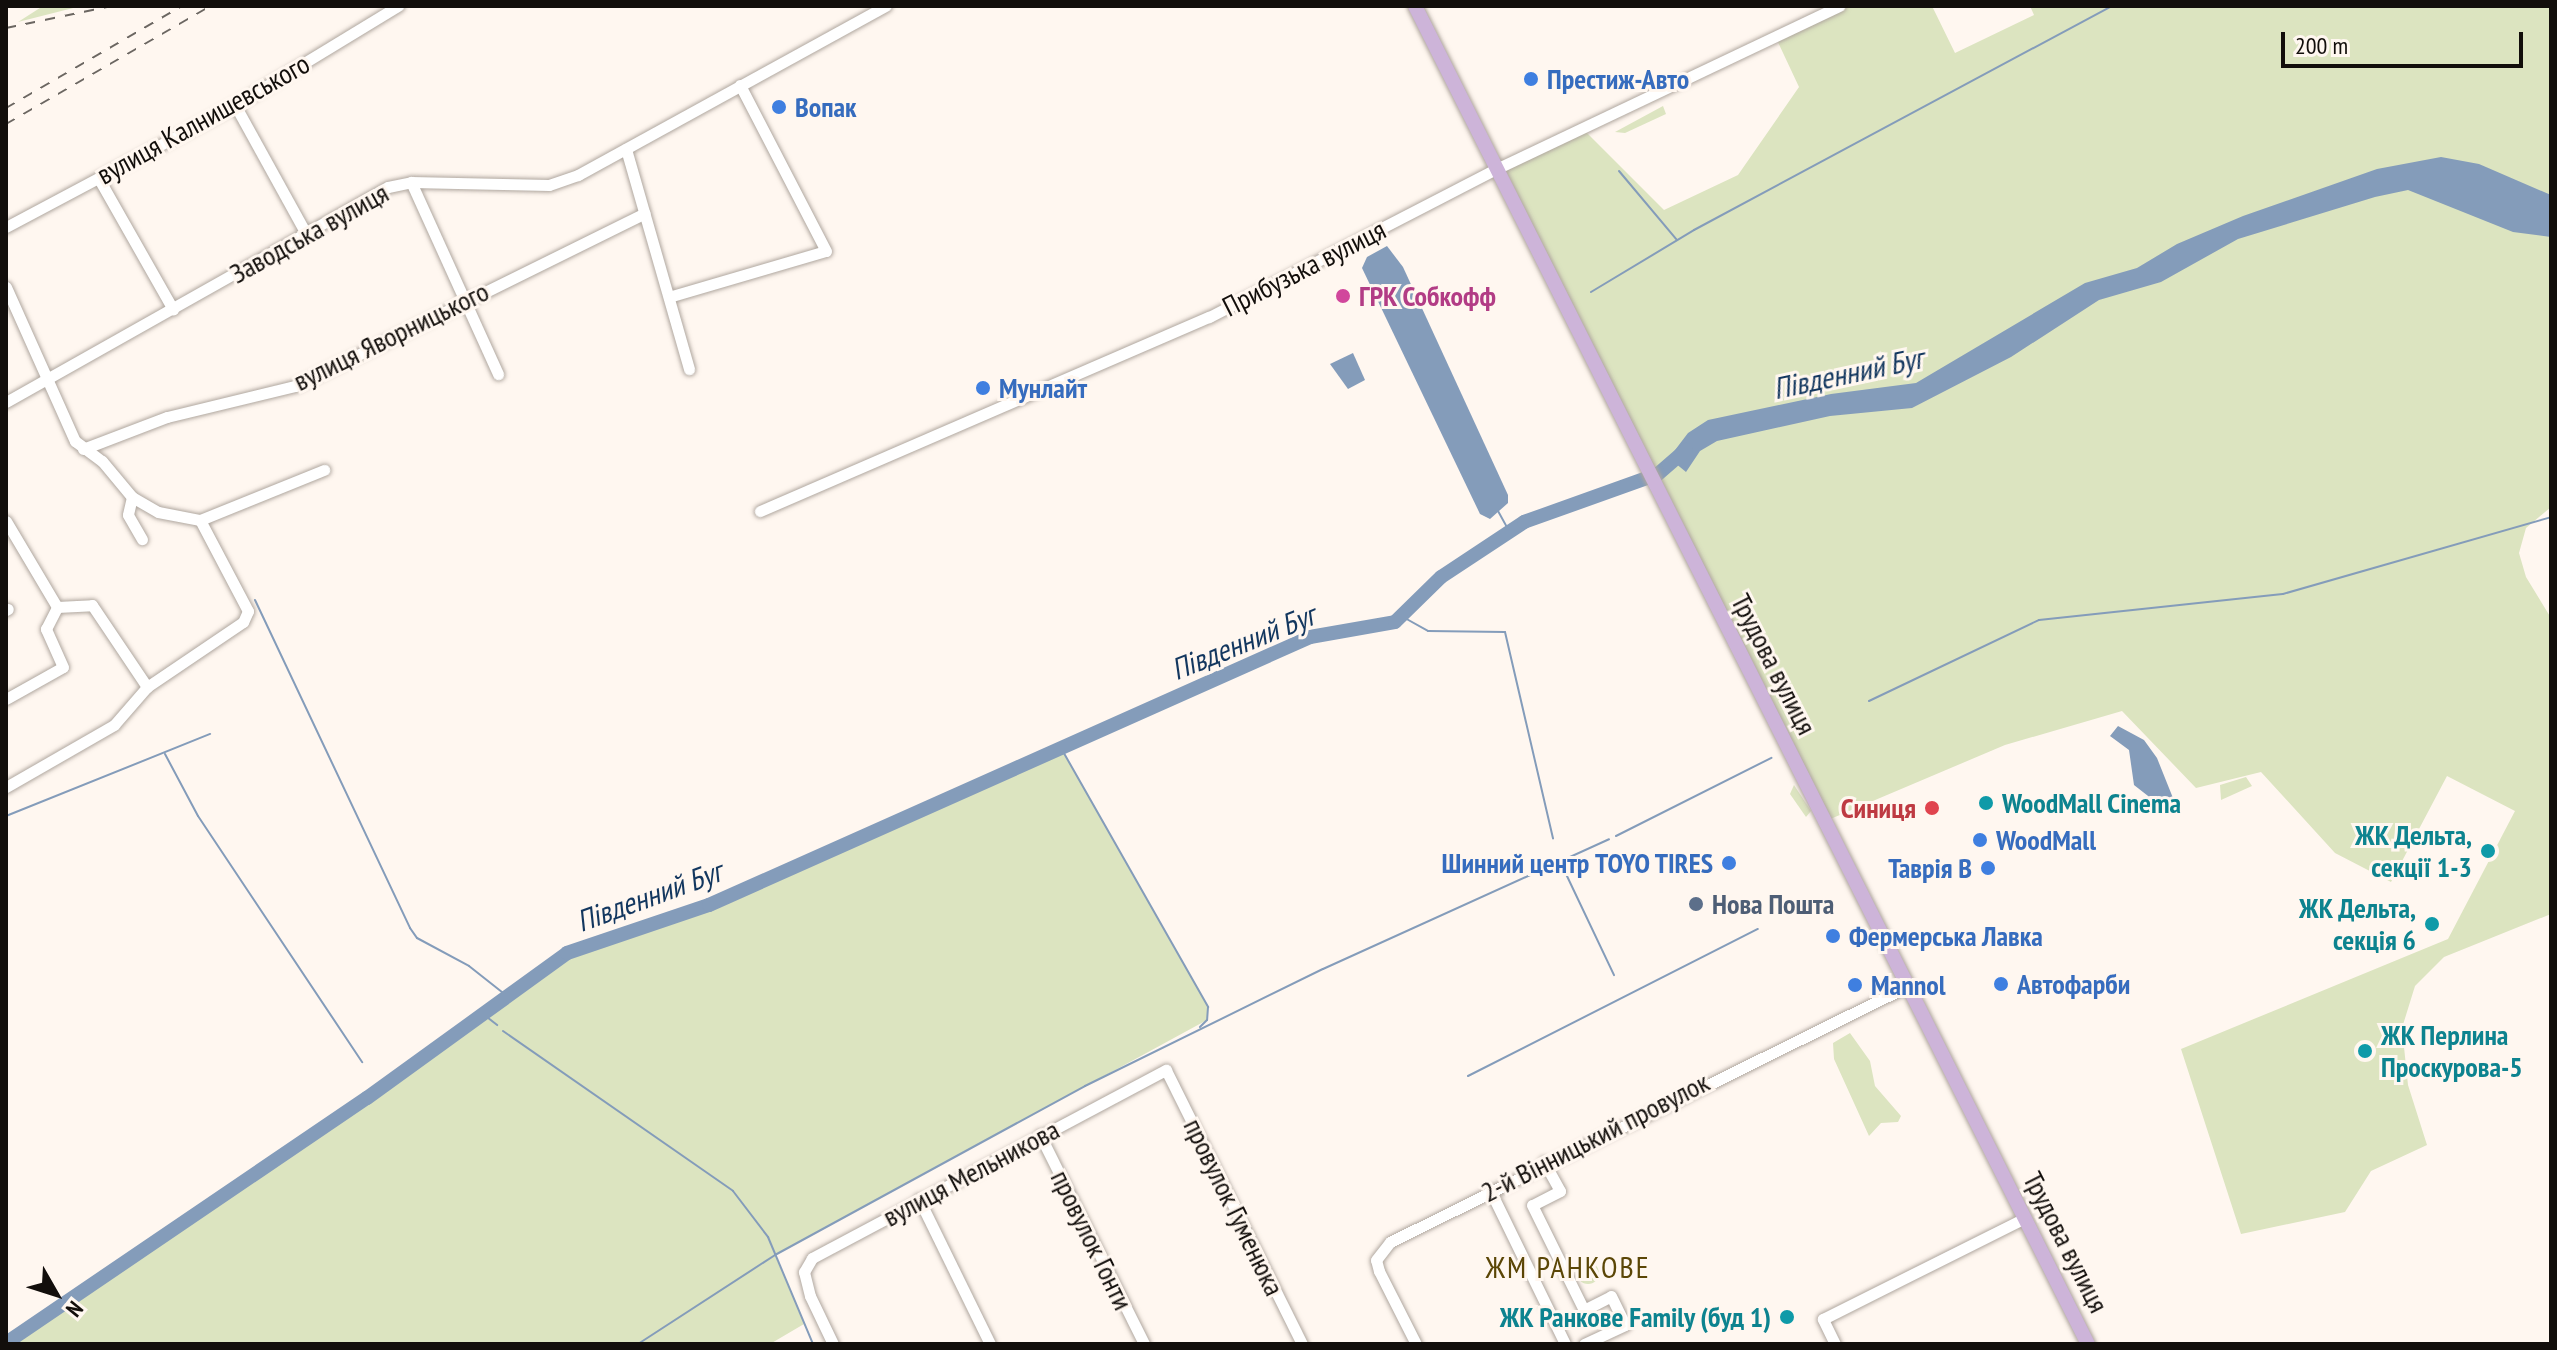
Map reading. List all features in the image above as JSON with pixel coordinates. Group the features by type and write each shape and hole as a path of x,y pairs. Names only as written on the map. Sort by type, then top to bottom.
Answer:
{"main road":[{"name":"Трудова вулиця","path":"1415,6 2088,1344"}],"street":[{"name":"вулиця Калнишевського","path":"6,227 235,105 398,6"},
{"name":"Заводська вулиця","path":"6,402 388,187 411,182 549,185 626,149 886,6"},
{"name":"Прибузька вулиця","path":"760,511 1209,317 1496,169 1839,6"},
{"path":"672,296 826,251 740,85"},
{"path":"235,105 305,232"},
{"path":"626,149 672,296 689,369"},
{"path":"99,179 173,309"},
{"path":"411,182 498,374"},
{"name":"вулиця Яворницького","path":"83,449 167,417 295,386 645,213"},
{"path":"6,287 71,435 83,449 102,461 132,497 158,512 200,520 324,470"},
{"path":"132,497 128,515 142,539"},
{"path":"6,787 114,725 147,687 247,618 230,573 200,520"},
{"path":"6,521 57,607"},
{"path":"57,607 92,605 147,687"},
{"path":"6,699 63,667 46,629 57,607"},
{"name":"2-й Вінницький провулок","path":"1416,1344 1379,1271 1380,1250 1544,1162 1908,986"},
{"name":"вулиця Мельникова","path":"833,1344 810,1296 804,1272 812,1258 1166,1070"},
{"name":"провулок Гуменюка","path":"1166,1070 1302,1344"},
{"name":"провулок Гонти","path":"1040,1135 1144,1344"},
{"path":"1544,1162 1560,1191 1532,1205 1577,1297 1584,1310 1611,1296 1625,1325 1584,1344"},
{"path":"1490,1190 1565,1344"},
{"path":"919,1199 990,1344"},
{"path":"1835,1344 1823,1319 2025,1218"}],"green space":[{"path":"43,6 81,6 18,22"},
{"path":"1847,6 1932,6 1955,53 2034,15 2030,6 2551,6 2551,507 2526,528 2519,553 2526,577 2551,618 2551,914 2444,957 2415,986 2402,1028 2408,1085 2427,1145 2371,1171 2345,1212 2241,1234 2181,1049 2448,939 2515,811 2447,776 2391,882 2335,853 2261,772 2196,788 2122,711 2005,745 1828,820 1501,171 1585,131 1664,210 1738,175 1799,87 1777,40"},
{"path":"1663,106 1666,114 1625,133 1615,132"},
{"path":"1061,748 1208,1007 1207,1020 775,1255 804,1324 770,1344 6,1344 367,1098 567,953 709,905"},
{"path":"2246,777 2252,786 2221,800 2220,785"},
{"path":"1794,785 1811,811 1806,817 1790,794"},
{"path":"1850,1033 1870,1061 1875,1086 1901,1116 1898,1122 1881,1123 1869,1136 1834,1059 1833,1043"},
{"path":"1588,1262 1596,1265 1599,1273 1596,1281 1588,1284 1580,1281 1577,1273 1580,1265"}],"water":[{"path":"2441,157 2479,164 2551,195 2551,237 2513,232 2408,190 2375,197 2238,239 2161,282 2099,300 2011,357 1912,408 1830,416 1717,441 1700,451 1686,472 1669,458 1688,433 1708,420 1831,394 1916,383 2085,283 2137,268 2177,244 2243,216 2377,169"},
{"path":"1387,246 1403,267 1508,495 1508,503 1490,519 1480,514 1362,268 1367,257"},
{"path":"1353,353 1365,380 1348,389 1330,364"},
{"path":"2118,726 2144,740 2157,758 2173,798 2166,810 2134,785 2129,750 2110,736"}],"waterway":[{"path":"1591,292 1694,230 2112,6"},
{"path":"1619,171 1677,240"},
{"name":"Південний Буг","path":"6,1343 367,1098 567,953 709,905 1310,637 1395,622 1441,577 1524,522 1658,474 1686,450"},
{"path":"1498,511 1509,531"},
{"path":"1869,701 2039,620 2283,594 2551,517"},
{"path":"255,600 410,928 417,938 469,966 507,996"},
{"path":"1403,617 1428,631 1505,632 1553,838"},
{"path":"6,816 210,734"},
{"path":"1061,748 1208,1007 1207,1020 1200,1027"},
{"path":"165,754 198,816 362,1062"},
{"path":"1616,836 1771,758"},
{"path":"638,1344 775,1255 1085,1086 1323,969 1609,839"},
{"path":"1566,874 1614,975"},
{"path":"1468,1076 1758,929"},
{"path":"483,1014 497,1025"},
{"path":"503,1031 733,1191 768,1237 813,1344"}],"railway":[{"path":"6,28 112,6"},
{"path":"6,108 182,6"},
{"path":"6,124 210,6"}],"place":[{"name":"Престиж-Авто","path":"1531,79"},
{"name":"Вопак","path":"779,107"},
{"name":"ГРК Собкофф","path":"1343,296"},
{"name":"Мунлайт","path":"983,388"},
{"name":"WoodMall Cinema","path":"1986,803"},
{"name":"Синиця","path":"1932,808"},
{"name":"WoodMall","path":"1980,840"},
{"name":"ЖК Дельта, секції 1-3","path":"2488,851"},
{"name":"Шинний центр TOYO TIRES","path":"1729,863"},
{"name":"Таврія В","path":"1988,868"},
{"name":"Нова Пошта","path":"1696,904"},
{"name":"ЖК Дельта, секція 6","path":"2432,924"},
{"name":"Фермерська Лавка","path":"1833,936"},
{"name":"Автофарби","path":"2001,984"},
{"name":"Mannol","path":"1855,985"},
{"name":"ЖК Перлина Проскурова-5","path":"2365,1051"},
{"name":"ЖК Ранкове Family (буд 1)","path":"1787,1317"}],"district":[{"name":"ЖМ РАНКОВЕ","path":"1568,1267"}]}
